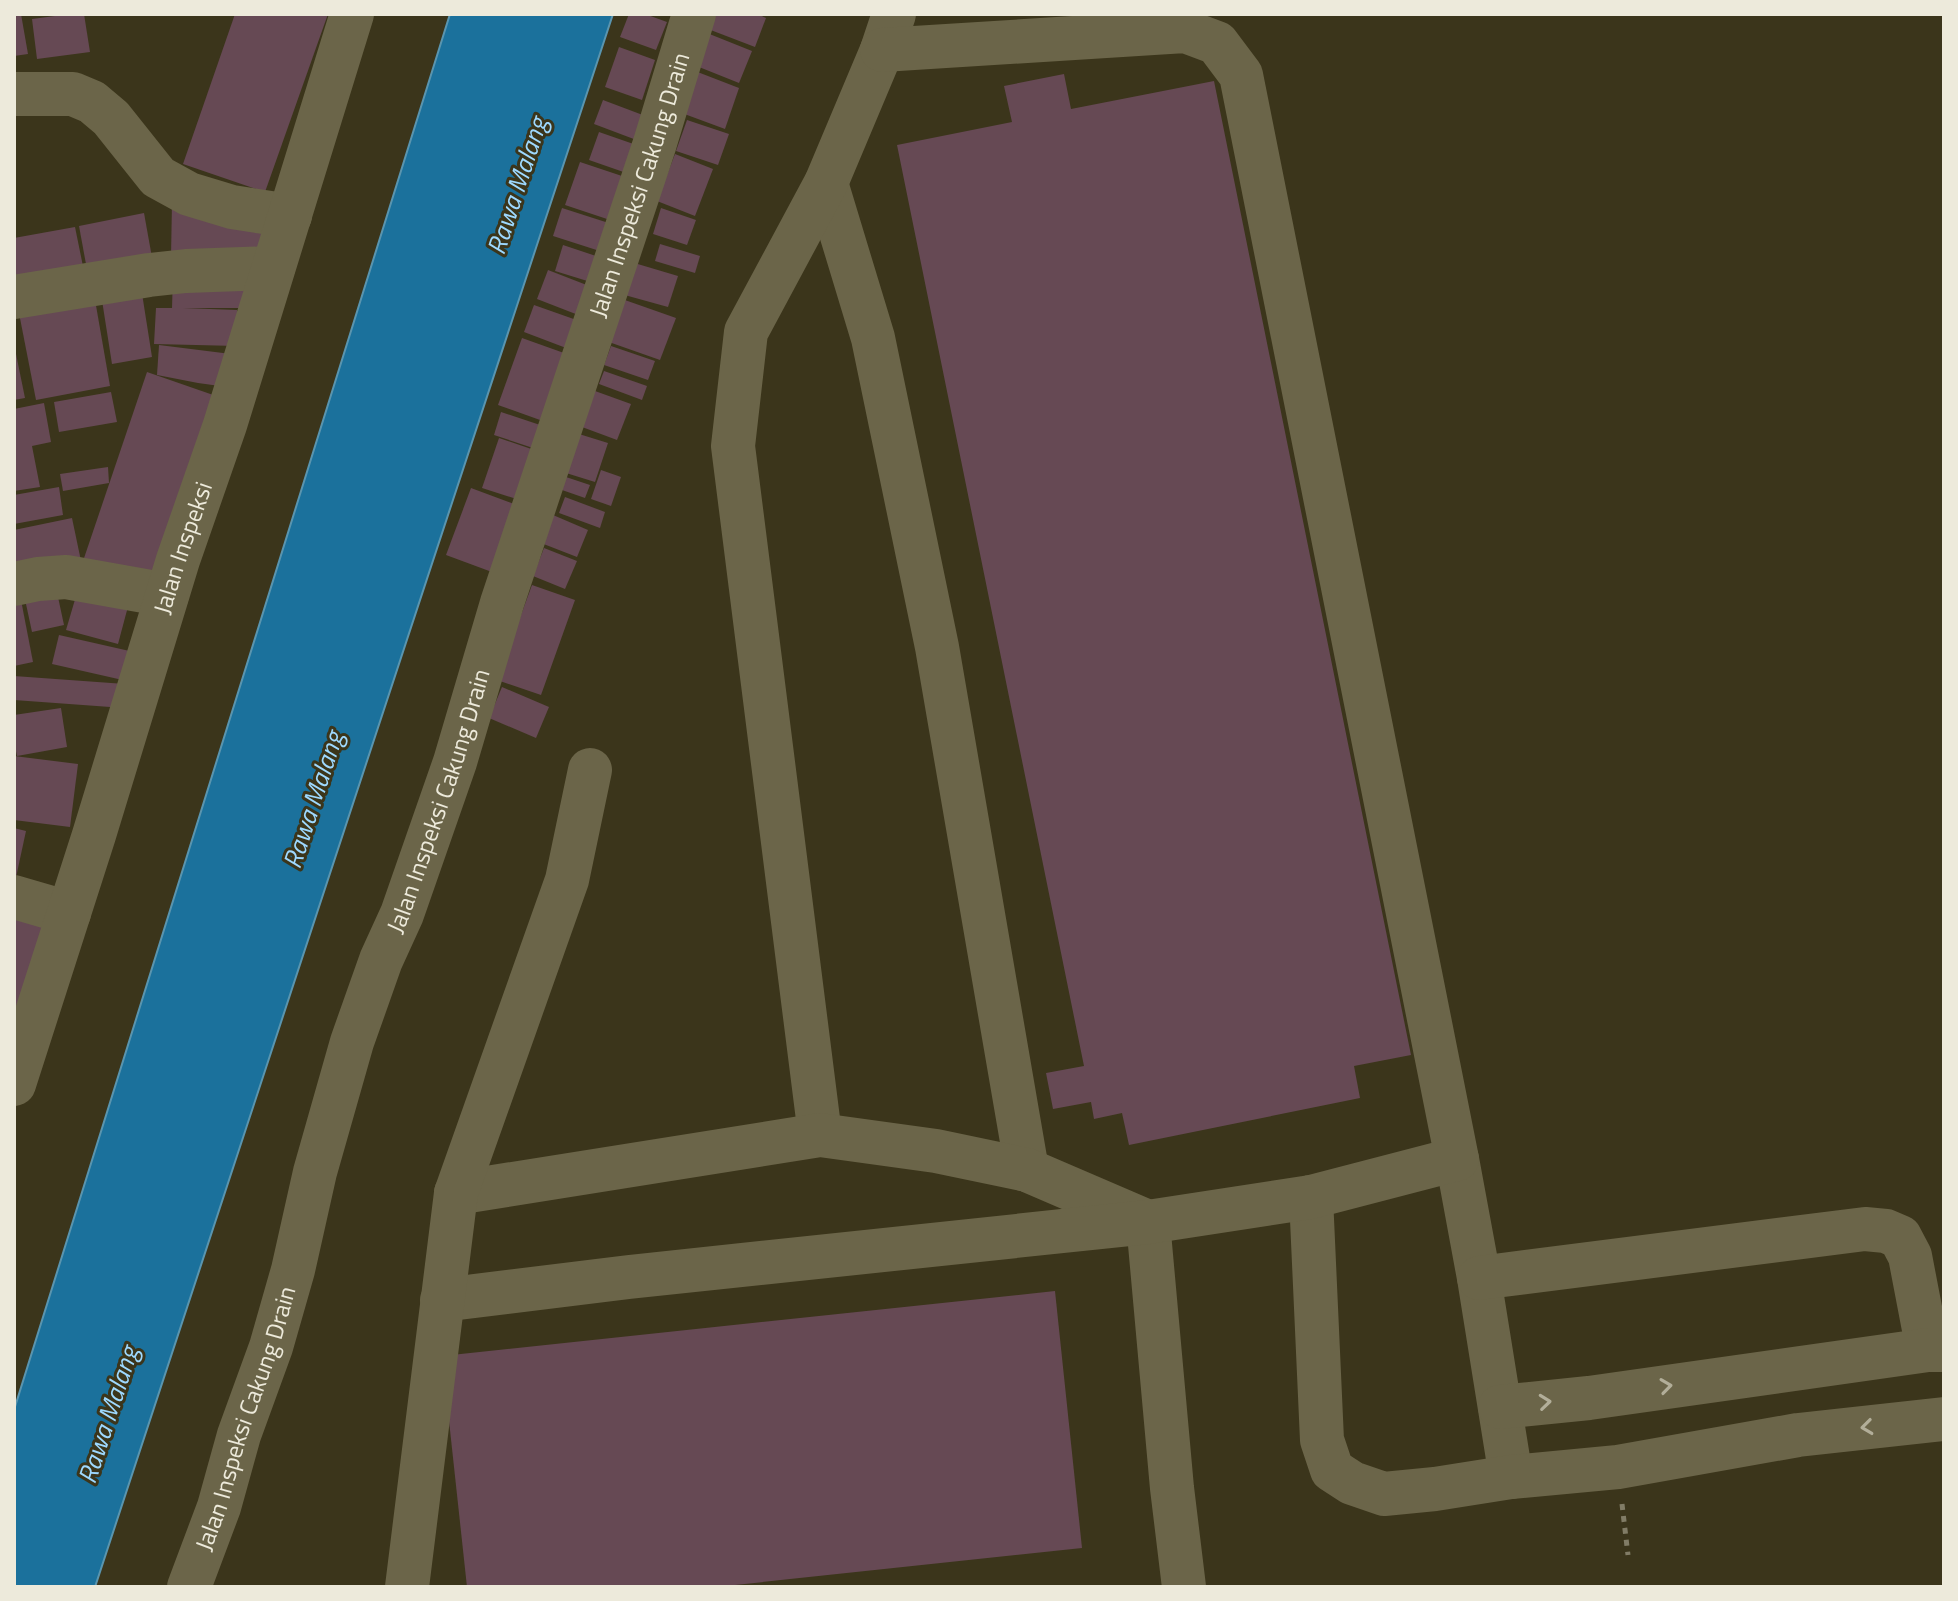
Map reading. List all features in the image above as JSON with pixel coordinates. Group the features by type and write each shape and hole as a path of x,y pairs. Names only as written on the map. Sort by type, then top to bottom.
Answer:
{"street":[{"name":"Jalan Inspeksi","path":"14,1084 167,595 225,425 352,14"},
{"name":"Jalan Inspeksi Cakung Drain","path":"189,1587 219,1507 239,1435 271,1347 352,1042 381,960 402,914 455,762 502,603 655,143 694,14"},
{"path":"820,1135 733,446 746,332 826,183 888,32 1185,31 1217,43 1241,75 1457,1159 1511,1477"},
{"path":"16,94 73,94 92,102 111,118 158,177 189,194 232,207 290,216"},
{"path":"826,183 873,338 937,647 1027,1170"},
{"path":"14,297 149,275 273,268"},
{"path":"14,584 66,577 167,595"},
{"path":"407,1587 456,1193 567,880 590,770"},
{"path":"14,897 69,913"},
{"path":"456,1193 820,1135 936,1151 1027,1170 1148,1222"},
{"path":"442,1300 1148,1222 1311,1197 1457,1159"},
{"path":"1311,1197 1322,1440 1332,1470 1352,1483 1384,1494 1435,1489 1511,1477 1618,1467 1798,1435 1944,1419"},
{"path":"1148,1222 1184,1587"},
{"path":"1479,1278 1865,1229 1886,1231 1900,1237 1910,1256 1936,1350 1589,1398 1500,1407"}],"path":[{"path":"1618,1467 1628,1555"}],"water":[{"name":"Rawa Malang","path":"450,14 613,14 95,1587 14,1587 14,1410"}],"building":[{"path":"14,14 21,14 28,54 14,56"},
{"path":"84,14 90,52 37,59 32,19"},
{"path":"235,14 328,14 265,192 183,164"},
{"path":"629,14 645,14 667,22 656,50 620,37"},
{"path":"714,14 757,14 766,18 755,47 708,29"},
{"path":"707,33 752,51 739,83 694,65"},
{"path":"619,47 655,60 642,100 605,87"},
{"path":"695,71 739,88 725,129 679,112"},
{"path":"1064,74 1071,109 1214,81 1411,1055 1354,1066 1360,1098 1129,1145 1122,1113 1094,1119 1091,1102 1053,1109 1046,1073 1084,1066 897,145 1012,122 1004,86"},
{"path":"603,100 656,120 647,144 594,124"},
{"path":"687,120 729,134 718,165 676,151"},
{"path":"599,132 645,148 635,176 589,160"},
{"path":"675,154 713,169 695,216 657,201"},
{"path":"580,162 634,180 619,223 565,205"},
{"path":"172,202 264,234 264,263 171,257"},
{"path":"562,208 618,226 609,254 553,236"},
{"path":"661,208 696,220 687,245 653,234"},
{"path":"144,213 153,263 88,275 79,226"},
{"path":"75,227 85,276 14,290 14,238"},
{"path":"660,244 700,256 695,273 655,261"},
{"path":"563,245 605,259 597,284 555,271"},
{"path":"631,262 678,276 668,307 621,294"},
{"path":"548,270 597,289 586,318 537,299"},
{"path":"173,274 254,274 254,308 183,308 237,310 237,346 154,344 156,308 172,308"},
{"path":"141,287 152,357 112,364 101,294"},
{"path":"94,294 110,386 36,400 18,308"},
{"path":"622,299 676,318 660,360 606,341"},
{"path":"534,305 585,323 574,351 524,332"},
{"path":"522,338 578,358 554,425 498,405"},
{"path":"159,345 231,354 227,387 157,375"},
{"path":"611,346 655,361 648,380 604,365"},
{"path":"14,349 25,398 14,400"},
{"path":"604,371 647,386 642,400 599,384"},
{"path":"147,372 219,397 154,591 81,567"},
{"path":"595,391 631,404 617,440 582,427"},
{"path":"111,392 117,422 59,432 54,402"},
{"path":"44,403 51,442 32,446 40,487 14,491 14,409"},
{"path":"501,412 555,430 548,453 494,435"},
{"path":"579,434 608,443 595,482 566,473"},
{"path":"499,438 546,454 529,503 482,488"},
{"path":"108,467 109,483 63,491 60,474"},
{"path":"601,470 621,477 611,506 591,499"},
{"path":"566,477 590,485 585,498 562,490"},
{"path":"59,487 63,515 14,524 14,495"},
{"path":"471,488 525,508 500,575 446,555"},
{"path":"565,497 605,512 600,528 559,513"},
{"path":"553,515 588,530 577,557 541,543"},
{"path":"72,518 81,561 14,574 14,530"},
{"path":"544,548 577,561 565,589 533,576"},
{"path":"55,583 64,625 32,632 23,590"},
{"path":"532,585 575,600 541,695 497,680"},
{"path":"79,586 130,599 118,644 66,630"},
{"path":"21,600 33,662 14,666 14,601"},
{"path":"59,635 134,652 127,681 52,664"},
{"path":"14,676 125,684 124,708 14,700"},
{"path":"502,687 549,707 536,738 489,718"},
{"path":"61,708 67,747 17,756 14,715"},
{"path":"14,756 78,764 70,827 14,820"},
{"path":"14,828 26,831 15,882 14,882"},
{"path":"14,908 49,919 14,1029"},
{"path":"1055,1291 1082,1548 716,1587 467,1587 442,1356"}]}
